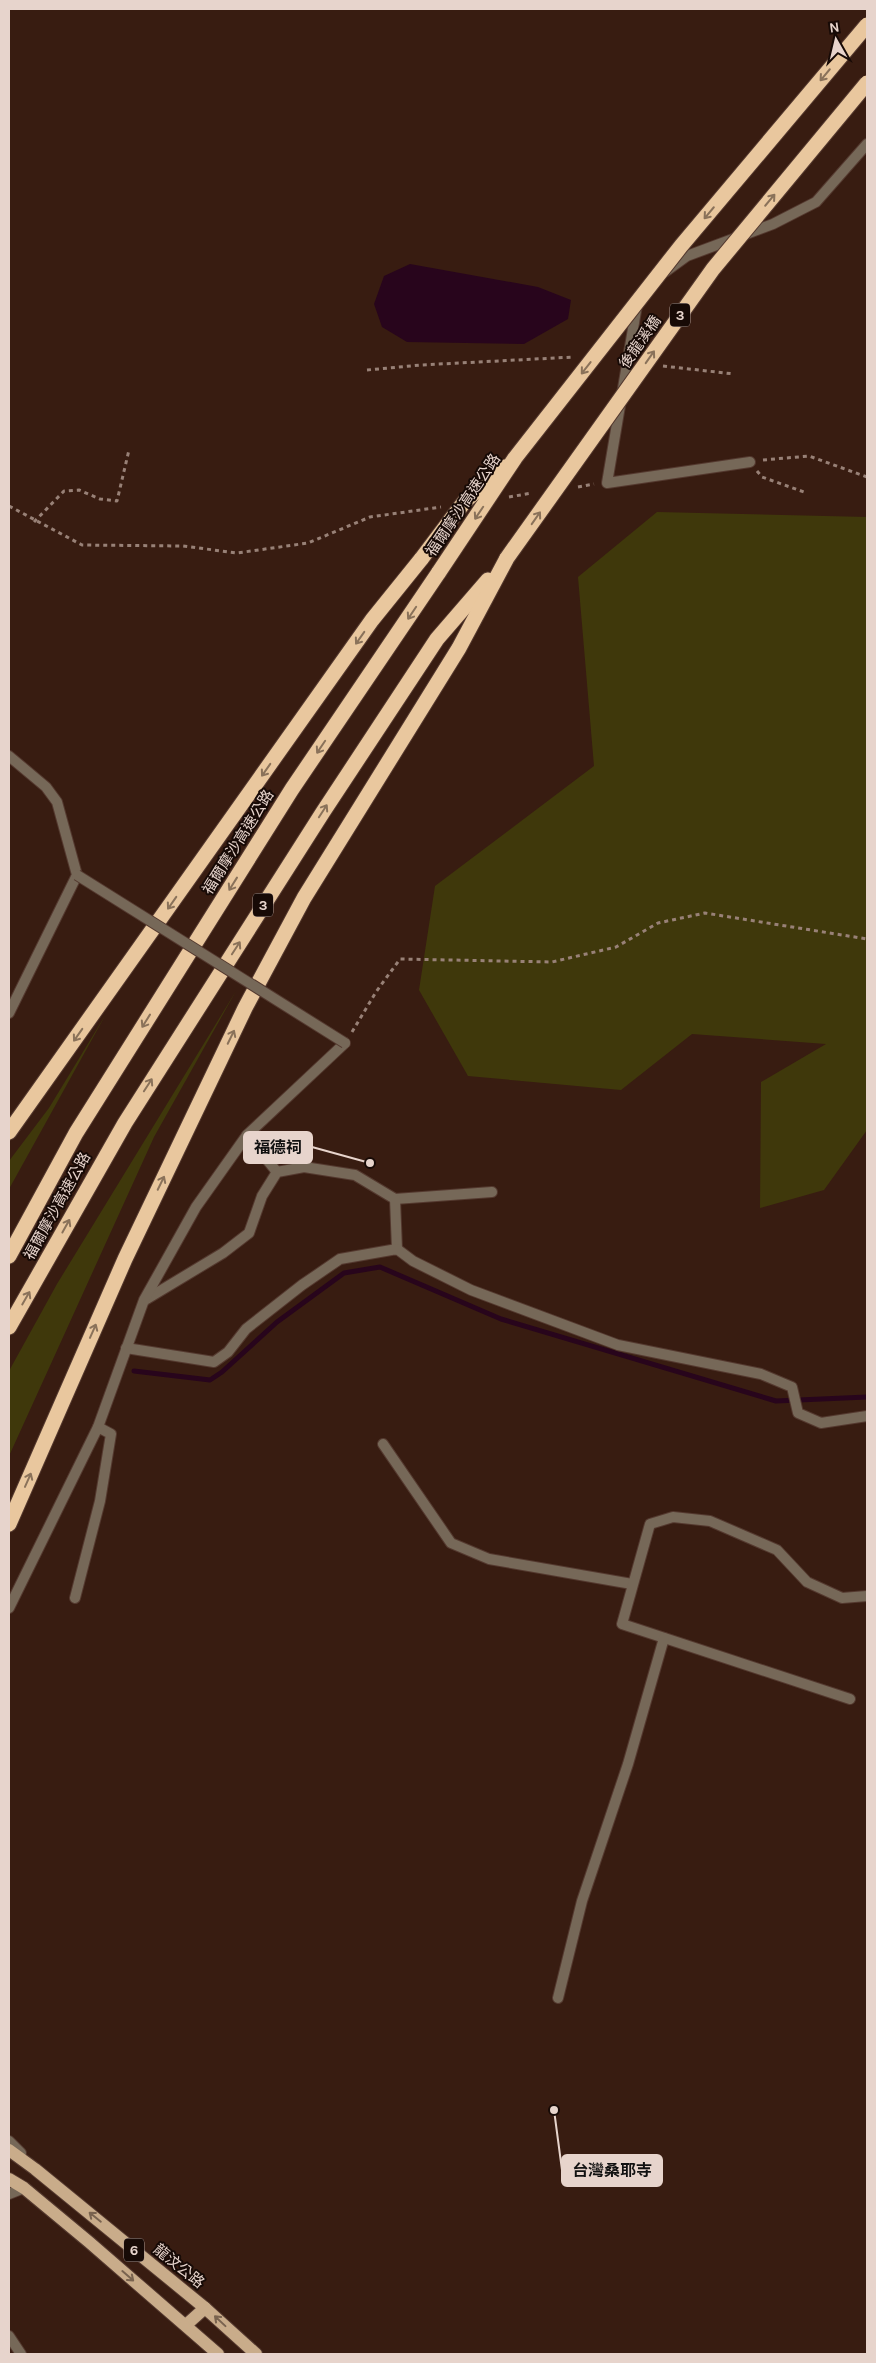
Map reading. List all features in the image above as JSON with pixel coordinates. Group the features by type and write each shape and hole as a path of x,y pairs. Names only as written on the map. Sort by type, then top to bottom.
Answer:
{"highway":[{"name":"後龍溪橋","path":"515,458 681,246 867,24"},
{"name":"後龍溪橋","path":"507,558 713,269 867,83"},
{"path":"9,1132 372,620 465,501 515,458"},
{"name":"福爾摩沙高速公路","path":"9,1256 76,1132 281,806 515,458"},
{"path":"9,1524 125,1259 245,1008 304,898 459,648 507,558"},
{"name":"福爾摩沙高速公路","path":"9,1327 125,1123 323,812 437,638 507,558"}],"main road":[{"name":"龍汶公路","path":"9,2150 35,2169 205,2308 256,2354"},
{"path":"24,2188 35,2169"},
{"name":"6","path":"9,2179 24,2188 218,2354"},
{"path":"186,2325 205,2308"}],"street":[{"path":"750,462 607,482 640,290 687,256 773,224 816,202 867,144"},
{"path":"9,756 46,787 56,802 77,874 345,1043 246,1135 196,1207 144,1300 98,1427 9,1608"},
{"path":"9,1013 77,874"},
{"path":"246,1135 277,1172"},
{"path":"144,1300 223,1253 248,1233 262,1196 277,1172 304,1167 355,1175 395,1199 492,1192"},
{"path":"395,1199 397,1249"},
{"path":"126,1348 214,1362 228,1352 246,1329 302,1285 340,1259 397,1249 413,1261 471,1290 618,1345 760,1374 792,1387 798,1413 821,1423 867,1416"},
{"path":"75,1598 100,1501 111,1434 98,1427"},
{"path":"383,1444 451,1543 489,1559 632,1584"},
{"path":"850,1699 622,1624 650,1524 673,1517 710,1521 777,1550 806,1582 842,1598 867,1596"},
{"path":"558,1998 582,1901 628,1764 664,1638"},
{"path":"9,2141 35,2169"},
{"path":"9,2194 24,2188"},
{"path":"9,2336 20,2354"}],"path":[{"path":"367,370 581,356"},
{"path":"658,366 734,374"},
{"path":"34,522 64,491 78,490 100,499 117,500 129,450"},
{"path":"750,462 809,456 867,478"},
{"path":"750,462 762,476 804,492"},
{"path":"569,488 607,482"},
{"path":"503,498 541,492"},
{"path":"9,506 34,522 82,545 183,546 237,553 308,543 370,517 446,506"},
{"path":"345,1043 376,992 400,959 552,962 616,946 658,923 705,913 867,939"}],"shaded area":[{"path":"410,264 538,287 571,300 568,319 524,344 407,342 382,327 374,304 384,276"},
{"path":"657,512 867,517 867,1130 824,1190 760,1208 761,1082 826,1044 692,1034 621,1090 468,1076 419,990 435,886 594,766 578,577"},
{"path":"236,991 154,1137 9,1456 9,1371 57,1284"},
{"path":"106,1014 9,1189 9,1161 49,1108"}],"waterway":[{"path":"134,1371 210,1380 222,1372 277,1322 344,1273 380,1267 501,1319 776,1401 867,1397"}],"place":[{"name":"福德祠","path":"370,1163"},
{"name":"台灣桑耶寺","path":"554,2110"}]}
